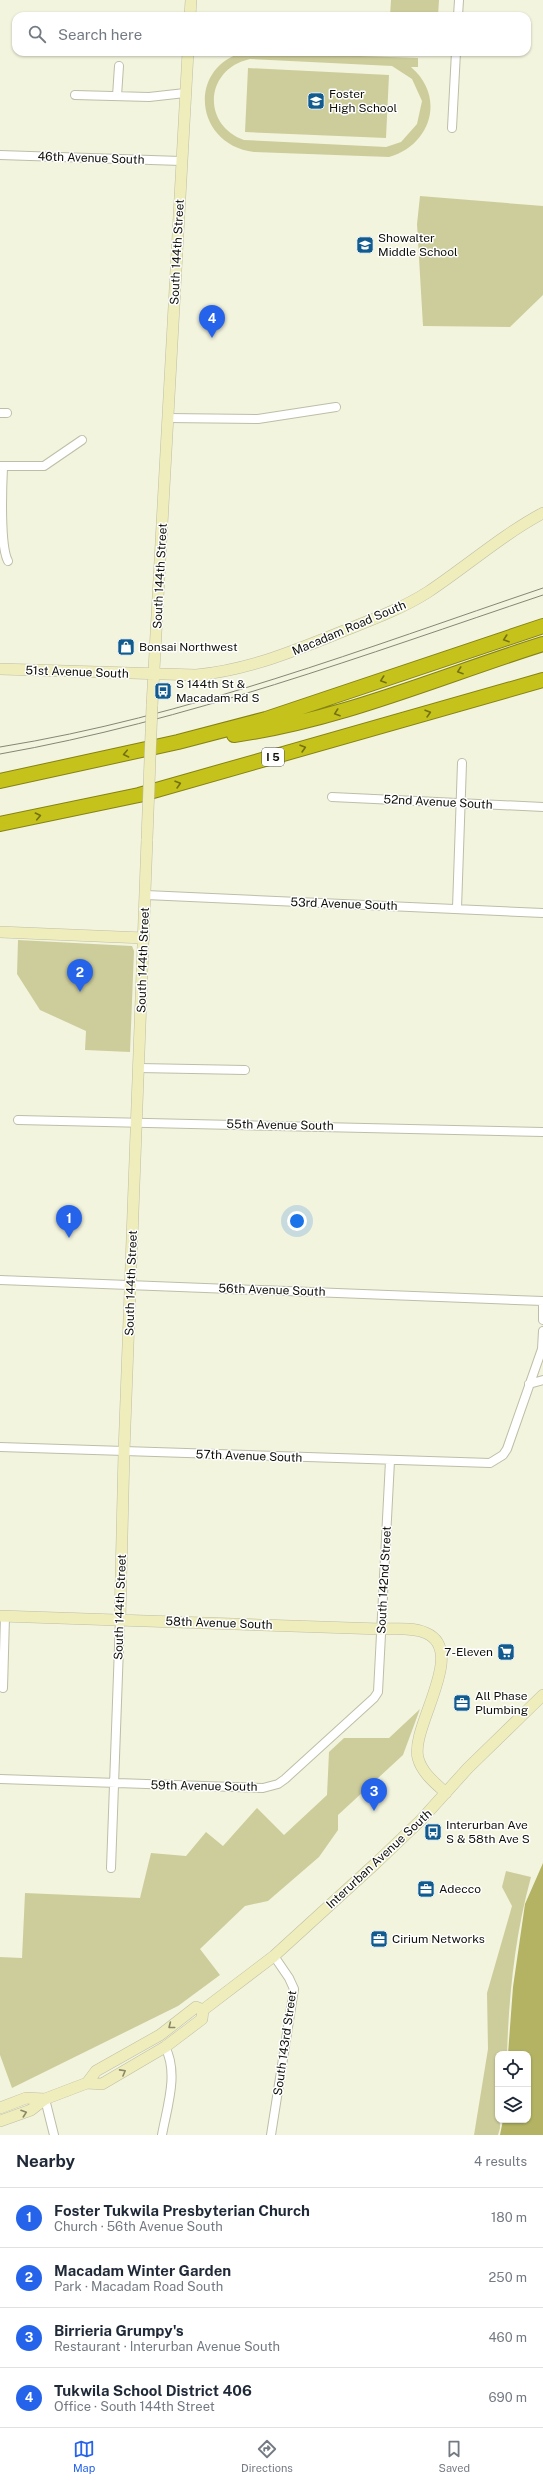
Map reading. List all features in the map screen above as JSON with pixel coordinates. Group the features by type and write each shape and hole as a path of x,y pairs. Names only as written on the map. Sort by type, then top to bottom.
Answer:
{"highway":[{"name":"I 5","path":"0,781 178,742 318,702 543,626"},
{"name":"I 5","path":"178,742 269,730 325,716 543,644"},
{"name":"I 5","path":"0,824 139,795 543,680"}],"street":[{"path":"190,12 191,0"},
{"path":"458,12 459,0"},
{"name":"South 144th Street","path":"111,1868 120,1619 124,1452 152,706 188,56"},
{"path":"452,128 456,56"},
{"path":"117,96 119,66"},
{"path":"75,95 149,97 185,93"},
{"name":"46th Avenue South","path":"0,155 181,161"},
{"path":"168,418 258,419 336,407"},
{"path":"8,561 3,555 0,542 2,466 44,466 82,440"},
{"name":"Macadam Road South","path":"154,675 203,674 250,666 292,652 392,612 427,592 523,524 543,513"},
{"name":"51st Avenue South","path":"0,669 154,675"},
{"path":"457,908 462,763"},
{"name":"52nd Avenue South","path":"332,797 543,807"},
{"name":"53rd Avenue South","path":"146,895 543,912"},
{"path":"0,932 144,938"},
{"path":"138,1068 245,1070"},
{"name":"55th Avenue South","path":"18,1120 543,1132"},
{"name":"56th Avenue South","path":"0,1280 543,1301"},
{"path":"543,1301 543,1320"},
{"path":"529,1384 542,1349 543,1331"},
{"path":"529,1384 543,1380"},
{"name":"57th Avenue South","path":"0,1447 478,1464 498,1459 506,1449 529,1384"},
{"name":"South 142nd Street","path":"374,1698 380,1685 381,1629 390,1461"},
{"name":"58th Avenue South","path":"3,1688 3,1616 418,1630 432,1636 440,1651 441,1670 417,1739 418,1757 425,1772 446,1793"},
{"name":"Interurban Avenue South","path":"0,2121 31,2110 44,2099 87,2083 102,2084 165,2047 202,2019 204,2010 274,1956 410,1831 485,1751 543,1695"},
{"name":"59th Avenue South","path":"0,1779 114,1785 271,1786 285,1779 374,1698"},
{"name":"South 143rd Street","path":"271,2135 294,1989 289,1978 274,1956"},
{"name":"Interurban Avenue South","path":"87,2083 96,2071 160,2034 196,2007 204,2010"},
{"path":"162,2135 173,2072 170,2057 165,2047"},
{"name":"Interurban Avenue South","path":"0,2108 26,2098 44,2099"},
{"path":"44,2099 54,2135"}],"green space":[{"path":"391,0 439,0 438,12 390,12"},
{"path":"236,56 360,56 418,58 418,67 411,67 422,79 428,92 430,105 429,119 424,131 415,142 403,151 389,157 254,152 234,146 219,136 210,122 205,105 206,89 213,73 225,61","holes":["250,59 392,66 412,79 422,101 417,124 401,142 386,147 244,140 230,132 220,122 215,110 214,97 217,85 224,74 235,65"]},
{"path":"248,68 389,75 386,138 245,132"},
{"path":"420,196 543,206 543,295 510,327 423,326 417,224"},
{"path":"18,940 132,946 134,951 130,1052 85,1050 86,1031 40,1010 17,974"},
{"path":"420,1709 403,1755 338,1815 338,1830 319,1857 268,1901 245,1906 200,1949 220,1975 178,2006 12,2088 0,2055 0,1957 22,1958 25,1893 140,1898 151,1853 186,1856 206,1832 223,1846 257,1808 284,1835 327,1795 329,1752 344,1738 389,1738"},
{"path":"506,1871 531,1877 525,1899 517,1943 509,2009 507,2051 495,2051 495,2123 500,2123 500,2128 498,2135 474,2135 488,2049 487,1993 512,1906 502,1887"}],"shaded area":[{"path":"543,1863 543,2135 500,2135 502,2123 531,2123 531,2051 508,2051 513,1987 525,1904"}],"tram line":[{"path":"0,747 70,734 139,718 207,699 342,657 543,588"},
{"path":"0,754 139,724 207,705 342,663 543,595"}],"place":[{"name":"Foster High School","path":"316,101"},
{"name":"Showalter Middle School","path":"365,245"},
{"name":"Tukwila School District 406","path":"212,338"},
{"name":"Bonsai Northwest","path":"126,647"},
{"name":"S 144th St & Macadam Rd S","path":"163,691"},
{"name":"Macadam Winter Garden","path":"80,992"},
{"name":"Foster Tukwila Presbyterian Church","path":"69,1238"},
{"name":"7-Eleven","path":"506,1652"},
{"name":"All Phase Plumbing","path":"462,1703"},
{"name":"Birrieria Grumpy's","path":"374,1811"},
{"name":"Interurban Ave S & 58th Ave S","path":"433,1832"},
{"name":"Adecco","path":"426,1889"},
{"name":"Cirium Networks","path":"379,1939"}]}
